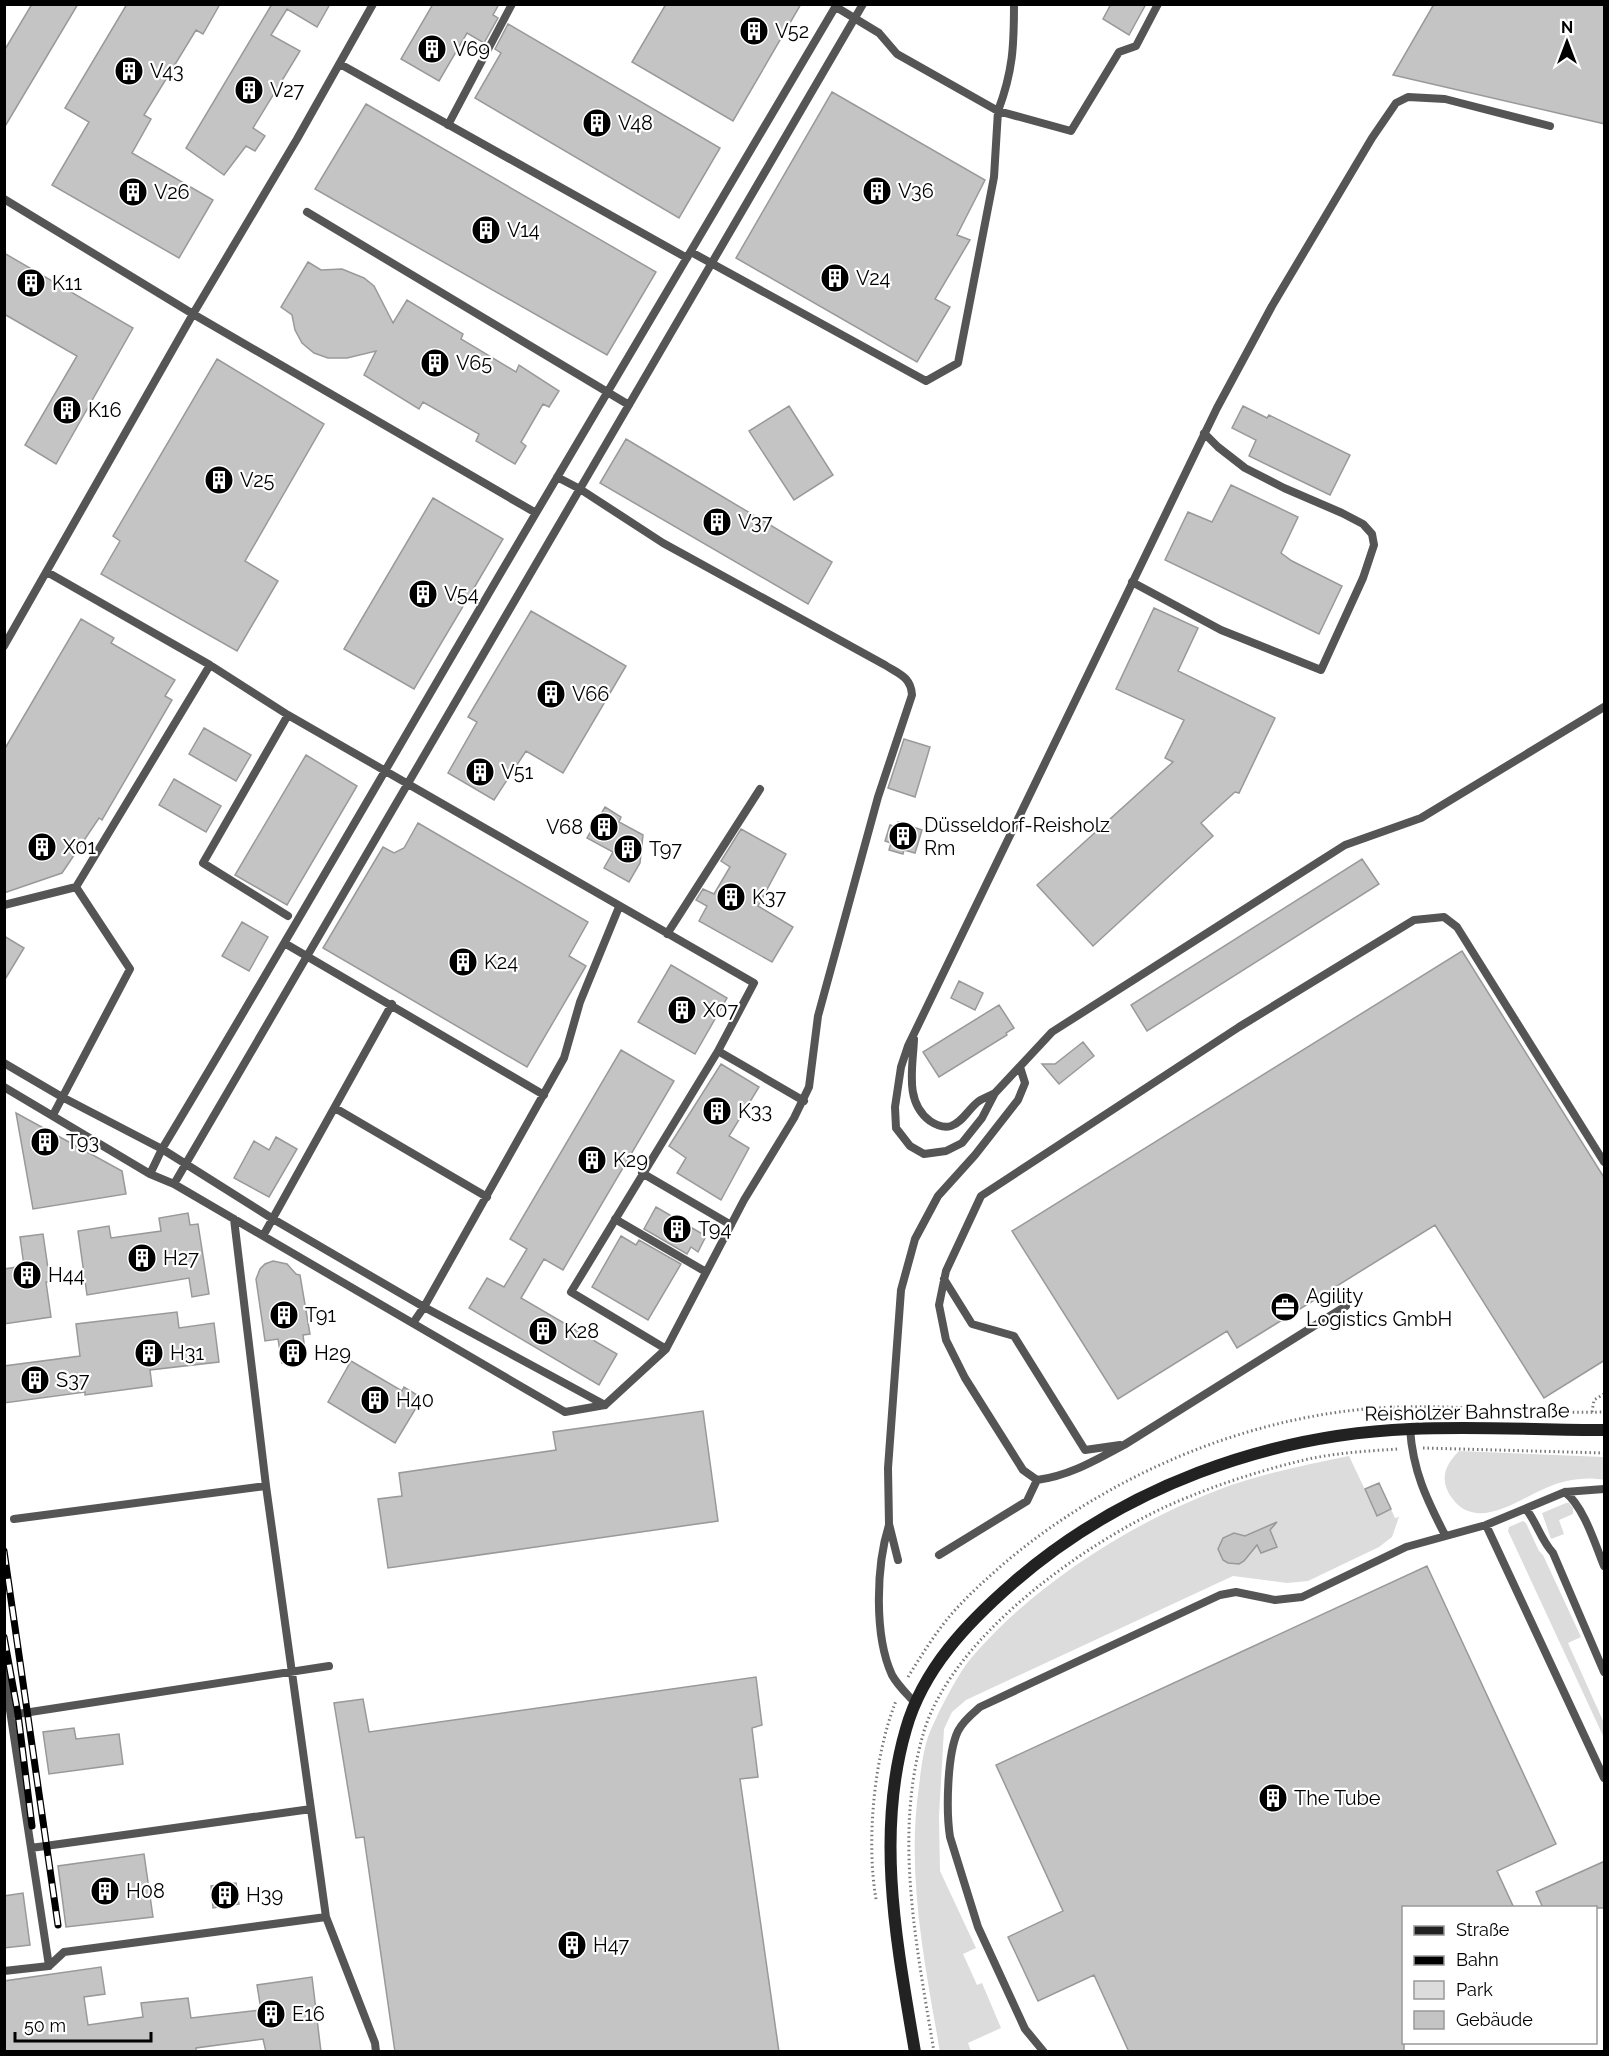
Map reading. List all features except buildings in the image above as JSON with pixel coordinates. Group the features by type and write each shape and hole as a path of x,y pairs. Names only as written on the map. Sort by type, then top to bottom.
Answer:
{"main road":[{"name":"Reisholzer Bahnstraße","path":"915,2052 897,1945 890,1866 890,1829 898,1757 906,1726 926,1680 952,1642 985,1608 1023,1574 1081,1531 1114,1511 1159,1488 1202,1470 1276,1448 1336,1436 1410,1429 1605,1430"}],"lane":[{"path":"4,646 193,314 374,4"},
{"path":"448,125 512,4"},
{"path":"174,1184 862,4"},
{"path":"340,64 448,125 689,255 712,263 926,381 958,363 994,177 998,111 1007,86 1014,52 1014,4"},
{"path":"150,1174 162,1149 286,944 557,477 837,6 879,33 897,54 998,111 1071,131 1119,52 1136,46 1158,4"},
{"path":"1550,126 1445,99 1408,97 1396,103 1372,138 1272,306 1204,433 914,1035 901,1067 895,1107 896,1128 910,1146 924,1154 946,1151 962,1143 982,1118 995,1094 1052,1032 1345,845 1420,819 1605,707"},
{"path":"4,199 193,314 536,513"},
{"path":"307,212 629,405"},
{"path":"1132,582 1221,630 1321,670 1363,578 1374,545 1372,534 1363,524 1245,468 1204,433"},
{"path":"4,1087 150,1174 174,1184 565,1412 605,1405 666,1350 731,1225 804,1101 809,1087 818,1016 878,797 912,695 911,686 908,680 885,665 663,543 580,489 557,477"},
{"path":"47,572 210,665 288,715 754,983 718,1051 571,1292 666,1350"},
{"path":"4,905 76,887 210,665"},
{"path":"288,715 203,863 288,916"},
{"path":"667,934 760,789"},
{"path":"53,1115 130,969 76,887"},
{"path":"413,1323 487,1197 564,1058 580,1002 619,907"},
{"path":"1346,1306 1089,1465 1054,1478 1037,1480 1023,1470 965,1378 946,1340 939,1305 946,1271 981,1196 1239,1027 1414,920 1444,917 1457,927 1605,1162"},
{"path":"286,944 544,1095"},
{"path":"263,1236 392,1004"},
{"path":"914,1035 912,1088 917,1107 923,1116 933,1123 945,1127 953,1126 978,1101 995,1094"},
{"path":"718,1051 804,1101"},
{"path":"4,1063 62,1097 162,1149 273,1219 424,1307 605,1405"},
{"path":"898,1560 889,1524 888,1468 901,1290 915,1239 938,1196 975,1155 1018,1100 1025,1083 1020,1067"},
{"path":"335,1108 487,1197"},
{"path":"642,1173 731,1225"},
{"path":"234,1219 266,1486 326,1917 375,2043 376,2052"},
{"path":"615,1219 706,1272"},
{"path":"944,1279 972,1324 1014,1336 1085,1450 1124,1445"},
{"path":"1410,1429 1413,1461 1429,1503 1445,1535"},
{"path":"939,1555 1027,1501 1037,1480"},
{"path":"14,1519 266,1486"},
{"path":"1044,2052 1025,2029 978,1927 950,1837 948,1823 950,1763 958,1731 966,1719 980,1707 1220,1595 1236,1592 1275,1600 1302,1597 1406,1547 1445,1535 1466,1532 1564,1492 1605,1489"},
{"path":"1564,1492 1571,1497 1580,1511 1605,1566"},
{"path":"1526,1509 1534,1519 1552,1553 1605,1672"},
{"path":"889,1524 882,1546 880,1624 885,1658 894,1678 916,1704"},
{"path":"1486,1525 1605,1778"},
{"path":"11,1715 329,1666"},
{"path":"4,1671 49,1966"},
{"path":"31,1848 311,1809"},
{"path":"4,1971 49,1966 64,1952 326,1917"}],"path":[{"path":"1592,1412 1594,1400 1605,1394"},
{"path":"922,1655 949,1617 980,1585 1041,1534 1113,1488 1175,1459 1222,1441 1290,1422 1375,1408 1428,1406 1605,1412"},
{"path":"1035,1590 1090,1550 1166,1507 1202,1491 1302,1460 1343,1453 1411,1448 1605,1453"},
{"path":"916,1936 934,2052"}],"green space":[{"path":"1459,1451 1604,1457 1604,1480 1582,1479 1560,1483 1501,1509 1477,1513 1466,1510 1456,1503 1446,1486 1446,1470"},
{"path":"1349,1456 1377,1515 1391,1509 1395,1518 1399,1517 1392,1537 1379,1547 1308,1581 1287,1583 1233,1576 966,1700 952,1712 944,1729 939,1816 940,1871 976,1948 963,1954 977,1985 982,1983 1001,2028 968,2043 971,2051 940,2052 919,1919 915,1853 916,1819 921,1767 928,1737 966,1664 996,1631 1053,1582 1085,1559 1151,1520 1234,1484 1283,1470"},
{"path":"1566,1503 1573,1508 1573,1514 1559,1520 1564,1534 1551,1539 1542,1513"},
{"path":"1523,1521 1543,1555 1581,1637 1568,1643 1604,1723 1604,1738 1508,1531 1509,1527"}],"railway":[{"path":"4,1551 58,1925"},
{"path":"4,1637 18,1714 32,1826"}],"place":[{"name":"V52","path":"754,31"},
{"name":"V69","path":"432,49"},
{"name":"V43","path":"129,71"},
{"name":"V27","path":"249,90"},
{"name":"V48","path":"597,123"},
{"name":"V36","path":"877,191"},
{"name":"V26","path":"133,192"},
{"name":"V14","path":"486,230"},
{"name":"V24","path":"835,278"},
{"name":"K11","path":"31,283"},
{"name":"V65","path":"435,363"},
{"name":"K16","path":"67,410"},
{"name":"V25","path":"219,480"},
{"name":"V37","path":"717,522"},
{"name":"V54","path":"423,594"},
{"name":"V66","path":"551,694"},
{"name":"V51","path":"480,772"},
{"name":"V68","path":"604,827"},
{"name":"Düsseldorf-Reisholz Rm","path":"903,836"},
{"name":"X01","path":"42,847"},
{"name":"T97","path":"628,849"},
{"name":"K37","path":"731,897"},
{"name":"K24","path":"463,962"},
{"name":"X07","path":"682,1010"},
{"name":"K33","path":"717,1111"},
{"name":"T93","path":"45,1142"},
{"name":"K29","path":"592,1160"},
{"name":"T94","path":"677,1229"},
{"name":"H27","path":"142,1258"},
{"name":"H44","path":"27,1275"},
{"name":"Agility Logistics GmbH","path":"1285,1307"},
{"name":"T91","path":"284,1315"},
{"name":"K28","path":"543,1331"},
{"name":"H31","path":"149,1353"},
{"name":"H29","path":"293,1353"},
{"name":"S37","path":"35,1380"},
{"name":"H40","path":"375,1400"},
{"name":"The Tube","path":"1273,1798"},
{"name":"H08","path":"105,1891"},
{"name":"H39","path":"225,1895"},
{"name":"H47","path":"572,1945"},
{"name":"E16","path":"271,2014"}]}
